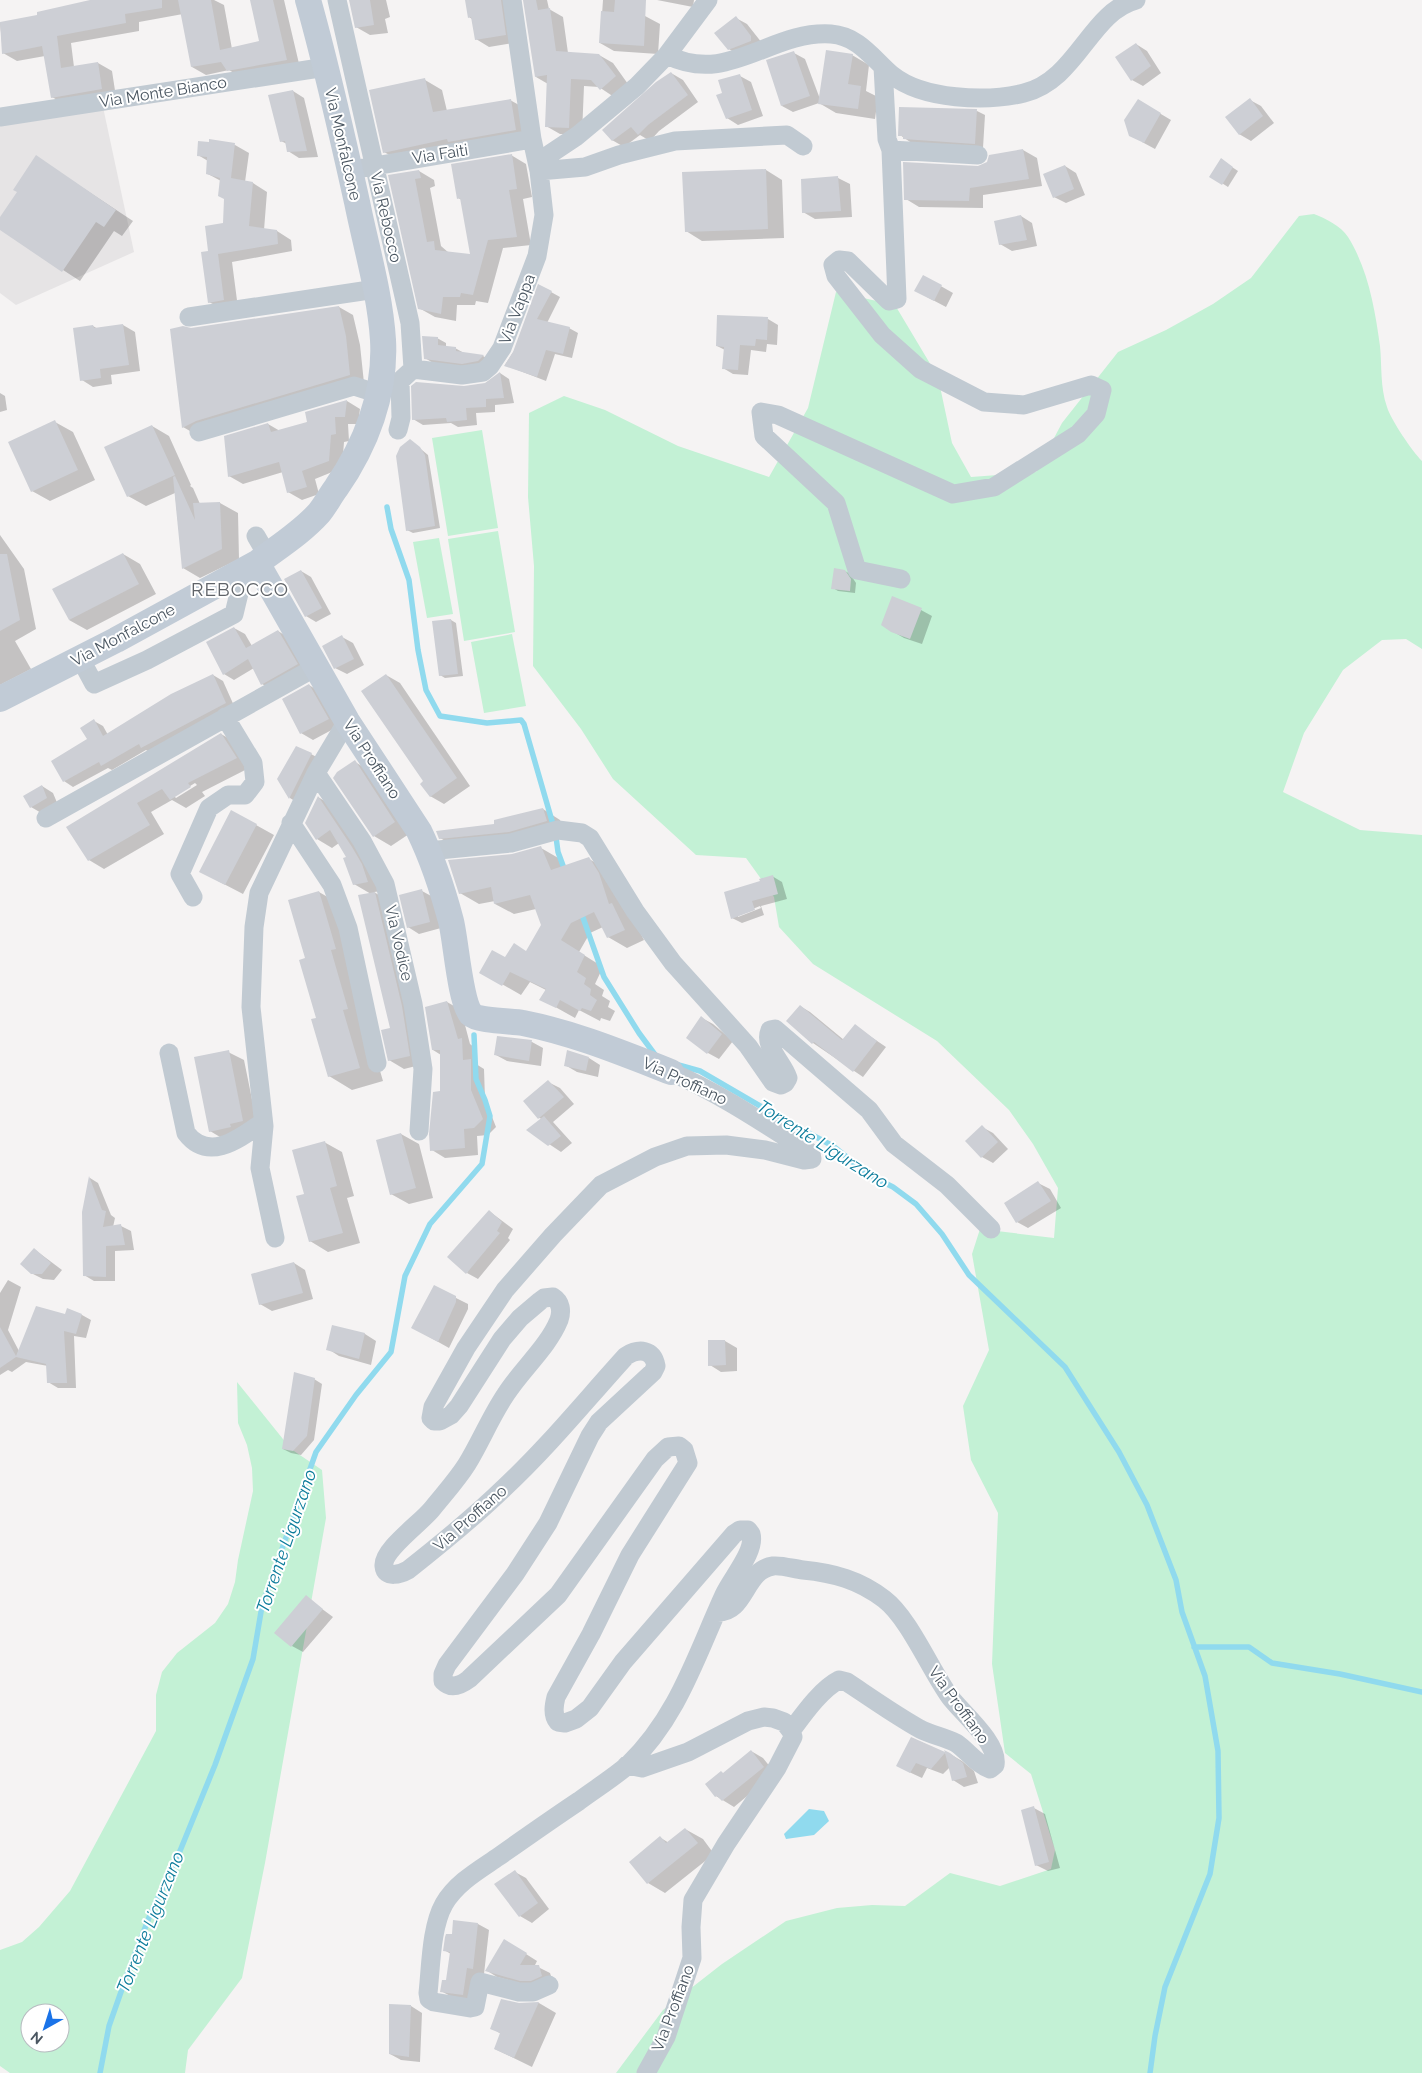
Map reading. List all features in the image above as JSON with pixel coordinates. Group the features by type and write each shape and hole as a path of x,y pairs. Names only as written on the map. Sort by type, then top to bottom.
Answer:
{"main road":[{"name":"Via Monfalcone","path":"0,700 116,640 256,556 297,534 320,512 348,472 367,432 379,394 382,368 382,340 362,169 326,67 308,0"},
{"name":"Via Proffiano","path":"256,556 347,721 419,831 428,851 451,922 466,1003 473,1016 548,1028 613,1049 671,1072"}],"street":[{"name":"Via Rebocco","path":"337,0 362,169 410,323 413,369"},
{"name":"Via Vappa","path":"413,369 462,375 483,372 500,354 537,256 544,214 512,0"},
{"path":"539,171 550,154 577,136 637,86 667,55 708,0"},
{"path":"667,55 681,62 710,66 733,61 795,37 841,35 859,44 883,67 908,85 946,97 983,97 1024,93 1052,80 1072,62 1117,8 1125,3 1136,0"},
{"name":"Via Monte Bianco","path":"0,117 326,67"},
{"path":"883,67 887,139 891,150 897,299 889,301 848,261 840,260 833,264 836,276 882,335 920,369 984,402 1024,405 1091,385 1102,390 1096,414 1078,434 994,487 953,494 778,415 762,412 764,436 836,503 857,570 901,579"},
{"path":"539,171 585,167 619,155 676,141 787,134 803,146"},
{"name":"Via Faiti","path":"362,169 532,139"},
{"path":"891,150 978,154"},
{"path":"188,318 376,289"},
{"path":"398,430 401,418 400,381 413,369"},
{"path":"200,432 354,386 379,394"},
{"name":"Via Monfalcone","path":"80,658 94,684 140,663 234,614 256,556"},
{"path":"116,640 140,663"},
{"path":"46,818 316,667"},
{"path":"193,897 180,874 209,808 228,796 245,795 255,782 253,763 225,717"},
{"path":"275,1238 260,1168 264,1139 251,1008 254,927 259,893 290,823 316,773 347,721"},
{"name":"Via Vodice","path":"316,773 362,841 386,884 414,1004 423,1069 419,1131"},
{"path":"290,823 332,885 348,928 377,1063"},
{"path":"428,851 511,843 558,830 582,832 590,838 635,911 673,963 748,1046 774,1082 781,1085 785,1084 788,1078 770,1046 768,1035 770,1030 775,1029 869,1110 894,1144 947,1185 991,1229"},
{"path":"169,1053 186,1133 193,1142 204,1147 216,1148 242,1136 263,1122"},
{"name":"Via Proffiano","path":"549,1985 533,1992 519,1992 480,1982 475,2007 429,2000 428,1992 437,1921 444,1904 455,1889 627,1765 649,1742 672,1710 724,1594 750,1549 752,1538 748,1530 740,1530 734,1534 623,1662 590,1708 570,1722 561,1723 555,1719 554,1706 556,1697 630,1555 688,1463 684,1450 679,1446 668,1446 654,1459 558,1594 469,1679 453,1686 443,1681 443,1674 447,1665 509,1582 548,1523 594,1429 599,1422 653,1372 656,1366 654,1358 646,1351 633,1351 626,1356 545,1447 462,1527 408,1570 395,1575 384,1568 385,1559 392,1548 427,1516 468,1463 506,1393 551,1334 561,1313 561,1308 553,1297 544,1298 520,1318 502,1339 459,1406 446,1418 437,1422 431,1418 431,1414 437,1399 466,1348 505,1290 553,1235 601,1186 655,1156 687,1146 726,1145 765,1150 804,1160 812,1159 811,1153 734,1104 705,1087 671,1072"},
{"name":"Via Proffiano","path":"646,2073 666,2037 692,1958 691,1927 693,1900 721,1851 777,1768 793,1737 792,1731 828,1687 839,1680 847,1682 933,1736 945,1738 957,1744 983,1766 990,1769 995,1765 996,1759 986,1738 950,1697 903,1620 886,1600 862,1584 822,1572 772,1566 750,1581 734,1608 724,1612 717,1612"},
{"path":"627,1765 642,1768 688,1752 748,1721 764,1717 784,1722 792,1731"}],"shaded area":[{"path":"103,107 134,252 16,305 0,293 0,124"}],"green space":[{"path":"1314,214 1332,223 1345,233 1361,262 1376,318 1382,384 1387,407 1402,435 1422,461 1422,649 1406,639 1382,640 1343,670 1304,733 1283,792 1360,830 1422,835 1422,2073 616,2073 663,2010 722,1964 786,1921 837,1908 872,1905 905,1906 950,1873 1000,1886 1051,1869 1055,1850 1031,1774 1005,1753 992,1664 998,1513 971,1460 963,1406 989,1350 972,1254 980,1229 1054,1238 1058,1188 1033,1144 1009,1110 937,1041 813,964 779,927 774,897 746,858 696,855 613,779 581,729 533,666 534,566 528,497 529,413 564,396 605,410 678,446 769,477 808,408 836,292 895,305 938,377 952,443 971,477 1036,472 1062,423 1118,352 1166,330 1213,304 1251,278 1299,216"},
{"path":"482,430 498,528 448,536 432,438"},
{"path":"498,531 515,632 464,641 448,539"},
{"path":"439,538 453,614 427,618 413,542"},
{"path":"512,634 526,706 484,713 471,642"},
{"path":"237,1382 291,1449 322,1470 326,1518 265,1863 242,1978 188,2050 185,2073 10,2073 0,2066 0,1950 22,1942 39,1927 70,1891 156,1731 156,1695 162,1672 177,1653 215,1623 228,1604 235,1582 253,1491 252,1468 247,1445 238,1423"}],"water":[{"path":"809,1809 824,1811 829,1821 814,1835 786,1839 784,1834"}],"building":[{"path":"90,0 162,0 162,8 125,14 126,23 57,36 61,68 98,62 102,89 51,98 42,46 2,54 0,22 37,15 37,12"},
{"path":"178,0 211,0 220,50 259,41 250,0 273,0 287,60 227,71 221,62 191,67"},
{"path":"349,0 370,0 374,25 355,28"},
{"path":"465,0 501,0 506,35 475,40 471,17 468,18"},
{"path":"523,0 536,0 538,10 550,8 556,51 599,54 616,76 600,90 591,80 571,79 569,128 545,127 547,75 535,77"},
{"path":"615,0 646,0 644,46 599,43 601,11 614,12"},
{"path":"736,16 751,36 751,41 728,50 714,33"},
{"path":"1136,43 1151,66 1131,81 1115,57"},
{"path":"826,50 853,54 848,84 861,86 858,109 818,104"},
{"path":"794,51 810,96 781,106 766,60"},
{"path":"671,72 688,95 648,125 638,135 631,127 612,141 602,130 656,82"},
{"path":"740,74 752,110 726,119 716,95 722,93 718,80"},
{"path":"425,78 433,112 511,99 516,130 448,142 447,139 383,153 369,90"},
{"path":"293,90 307,151 287,152 285,141 280,142 268,95"},
{"path":"1250,98 1263,116 1239,135 1225,117"},
{"path":"1138,99 1161,113 1144,143 1129,136 1124,120"},
{"path":"899,107 977,109 975,144 903,139 903,136 898,136"},
{"path":"209,139 235,143 231,178 253,182 249,226 277,230 278,244 218,254 224,300 208,303 201,252 208,251 205,226 223,223 224,199 218,196 220,178 206,174 207,157 197,156 198,141 209,142"},
{"path":"1023,149 1029,179 970,188 969,201 904,200 903,162 978,166 987,162 989,155"},
{"path":"512,154 517,189 509,190 517,237 488,240 473,295 461,293 460,297 443,297 441,314 418,309 388,175 419,170 421,178 415,179 427,242 434,241 435,250 470,254 460,198 457,199 451,164"},
{"path":"36,155 116,210 104,227 96,222 62,272 0,230 0,217 17,192 13,190"},
{"path":"1221,158 1233,167 1222,185 1209,177"},
{"path":"1065,165 1074,189 1053,198 1043,174"},
{"path":"766,169 768,229 685,232 682,172"},
{"path":"838,176 841,211 802,213 801,179"},
{"path":"1021,215 1027,240 999,245 994,221"},
{"path":"923,275 942,285 934,301 914,291"},
{"path":"538,284 552,291 537,319 570,327 563,354 546,350 537,377 504,366 513,352"},
{"path":"339,306 346,336 350,375 196,421 182,428 170,329 183,326 191,328"},
{"path":"717,315 768,317 767,340 756,339 755,346 740,345 738,370 722,369 724,347 716,346"},
{"path":"123,324 129,365 100,369 101,378 80,381 73,328 93,325 94,328"},
{"path":"422,336 438,337 438,345 456,347 456,351 484,355 478,361 462,364 424,359"},
{"path":"500,372 504,398 486,399 486,407 466,408 467,420 447,422 446,418 412,420 411,386 416,382 464,386 485,383"},
{"path":"347,400 345,417 335,417 336,434 331,435 329,461 302,471 307,487 287,493 279,462 228,477 224,436 268,423 271,432 307,422 305,412"},
{"path":"55,420 78,470 31,492 8,442"},
{"path":"152,425 175,475 127,497 104,447"},
{"path":"410,439 420,447 425,455 435,526 406,531 396,456 400,447"},
{"path":"175,476 195,520 193,503 220,502 222,549 182,569 173,477"},
{"path":"123,553 139,584 69,620 52,589"},
{"path":"0,554 7,554 20,620 0,631"},
{"path":"834,568 845,570 851,579 850,591 831,589"},
{"path":"301,570 322,608 305,617 284,579"},
{"path":"892,596 922,608 910,639 891,632 881,625"},
{"path":"451,619 458,674 439,676 432,621"},
{"path":"234,627 246,648 278,630 298,664 261,685 248,659 223,675 206,642"},
{"path":"342,635 354,659 334,669 322,646"},
{"path":"213,674 226,703 141,748 139,744 101,766 99,762 63,782 51,761 87,739 80,728 94,719 103,736 171,694"},
{"path":"386,674 457,778 430,797 420,784 423,781 361,691"},
{"path":"309,684 329,719 300,734 282,699"},
{"path":"221,733 237,758 188,783 191,787 170,800 162,789 137,803 150,825 88,861 66,827"},
{"path":"296,746 312,753 289,799 277,779"},
{"path":"355,760 395,822 373,837 333,778 337,772"},
{"path":"42,785 47,798 30,808 23,796"},
{"path":"318,796 362,864 368,882 353,885 343,858 346,857 330,830 316,840 305,823"},
{"path":"543,808 547,821 509,832 439,839 436,831 494,824 494,820"},
{"path":"231,810 257,824 225,885 199,872"},
{"path":"541,846 551,870 589,857 599,873 609,904 612,903 625,930 607,938 594,912 571,923 561,940 585,955 577,972 586,978 584,984 591,989 590,995 597,1000 591,1011 582,1008 580,1011 560,1000 556,1008 539,1000 546,989 510,972 502,986 479,973 492,950 505,957 514,943 526,951 541,925 530,895 494,904 491,887 459,894 448,860 512,854"},
{"path":"773,875 778,894 752,901 755,910 731,919 724,892"},
{"path":"422,889 430,922 407,928 399,895"},
{"path":"319,891 336,949 331,950 348,1009 343,1010 360,1068 328,1077 311,1019 316,1018 299,960 305,958 288,900"},
{"path":"375,892 402,1006 410,1056 388,1061 381,1030 390,1028 358,895"},
{"path":"447,1001 458,1039 462,1038 463,1060 471,1059 471,1090 483,1119 474,1128 464,1129 465,1148 430,1151 429,1134 433,1092 440,1091 440,1050 432,1050 425,1007"},
{"path":"800,1005 842,1040 855,1024 877,1041 853,1072 814,1042 812,1044 786,1021"},
{"path":"701,1016 722,1034 707,1054 686,1038"},
{"path":"497,1036 532,1040 529,1061 494,1055"},
{"path":"229,1050 243,1121 230,1124 231,1127 209,1132 194,1057"},
{"path":"567,1050 589,1057 586,1071 564,1066"},
{"path":"548,1080 564,1097 538,1119 523,1101"},
{"path":"544,1116 561,1136 548,1146 526,1130"},
{"path":"982,1125 998,1142 981,1158 965,1141"},
{"path":"401,1133 416,1188 390,1195 376,1140"},
{"path":"325,1141 337,1186 330,1188 343,1233 309,1242 296,1196 304,1194 292,1150"},
{"path":"89,1176 102,1210 106,1211 103,1227 121,1224 125,1245 106,1246 106,1277 83,1276 82,1212"},
{"path":"1038,1181 1051,1201 1016,1223 1004,1203"},
{"path":"489,1210 502,1222 497,1231 500,1233 466,1274 447,1257"},
{"path":"34,1248 51,1263 42,1274 31,1274 20,1264"},
{"path":"294,1262 303,1293 259,1305 251,1274"},
{"path":"434,1285 456,1296 456,1302 438,1342 411,1328"},
{"path":"36,1306 65,1314 67,1308 82,1314 76,1334 64,1331 67,1383 47,1383 46,1364 16,1357 0,1368 0,1327 16,1356"},
{"path":"332,1325 365,1333 359,1359 326,1350"},
{"path":"708,1340 725,1340 726,1365 708,1366"},
{"path":"294,1372 315,1378 307,1436 293,1451 282,1449"},
{"path":"306,1595 323,1609 291,1647 274,1633"},
{"path":"911,1737 950,1753 963,1763 967,1777 952,1781 945,1753 931,1769 916,1763 910,1773 896,1766"},
{"path":"751,1750 764,1767 722,1801 717,1796 715,1797 705,1784 721,1771 723,1773"},
{"path":"1034,1806 1049,1862 1035,1866 1021,1810"},
{"path":"685,1828 698,1843 647,1884 629,1862 660,1836 666,1843"},
{"path":"515,1870 538,1903 519,1917 494,1884"},
{"path":"453,1920 478,1923 473,1969 467,1968 463,1995 440,1992 442,1980 446,1980 450,1952 443,1951 445,1937 446,1934 452,1934"},
{"path":"504,1939 527,1953 520,1965 539,1965 542,1976 531,1981 520,1981 485,1971"},
{"path":"501,1999 519,2003 539,2002 514,2058 494,2049 500,2033 490,2029"},
{"path":"389,2004 411,2005 409,2057 389,2054"}],"waterway":[{"name":"Torrente Ligurzano","path":"387,507 391,529 409,580 418,650 426,690 440,716 487,723 521,720 524,724 552,821"},
{"name":"Torrente Ligurzano","path":"556,837 558,852 565,871"},
{"name":"Torrente Ligurzano","path":"581,912 604,977 639,1033 656,1056"},
{"name":"Torrente Ligurzano","path":"100,2073 109,2026 128,1972 150,1915 180,1851 215,1765 253,1659 262,1606 316,1452 356,1395 391,1352 405,1276 430,1224 482,1164 490,1116 476,1079 474,1035"},
{"name":"Torrente Ligurzano","path":"675,1064 700,1071 833,1146 869,1175 893,1187 916,1204 942,1234 969,1275 1065,1367 1119,1452 1147,1505 1176,1580 1182,1612 1205,1676 1218,1751 1219,1818 1210,1874 1165,1987 1150,2073"},
{"path":"1194,1647 1249,1647 1272,1663 1340,1674 1422,1692"}],"district":[{"name":"REBOCCO","path":"240,589"}]}
